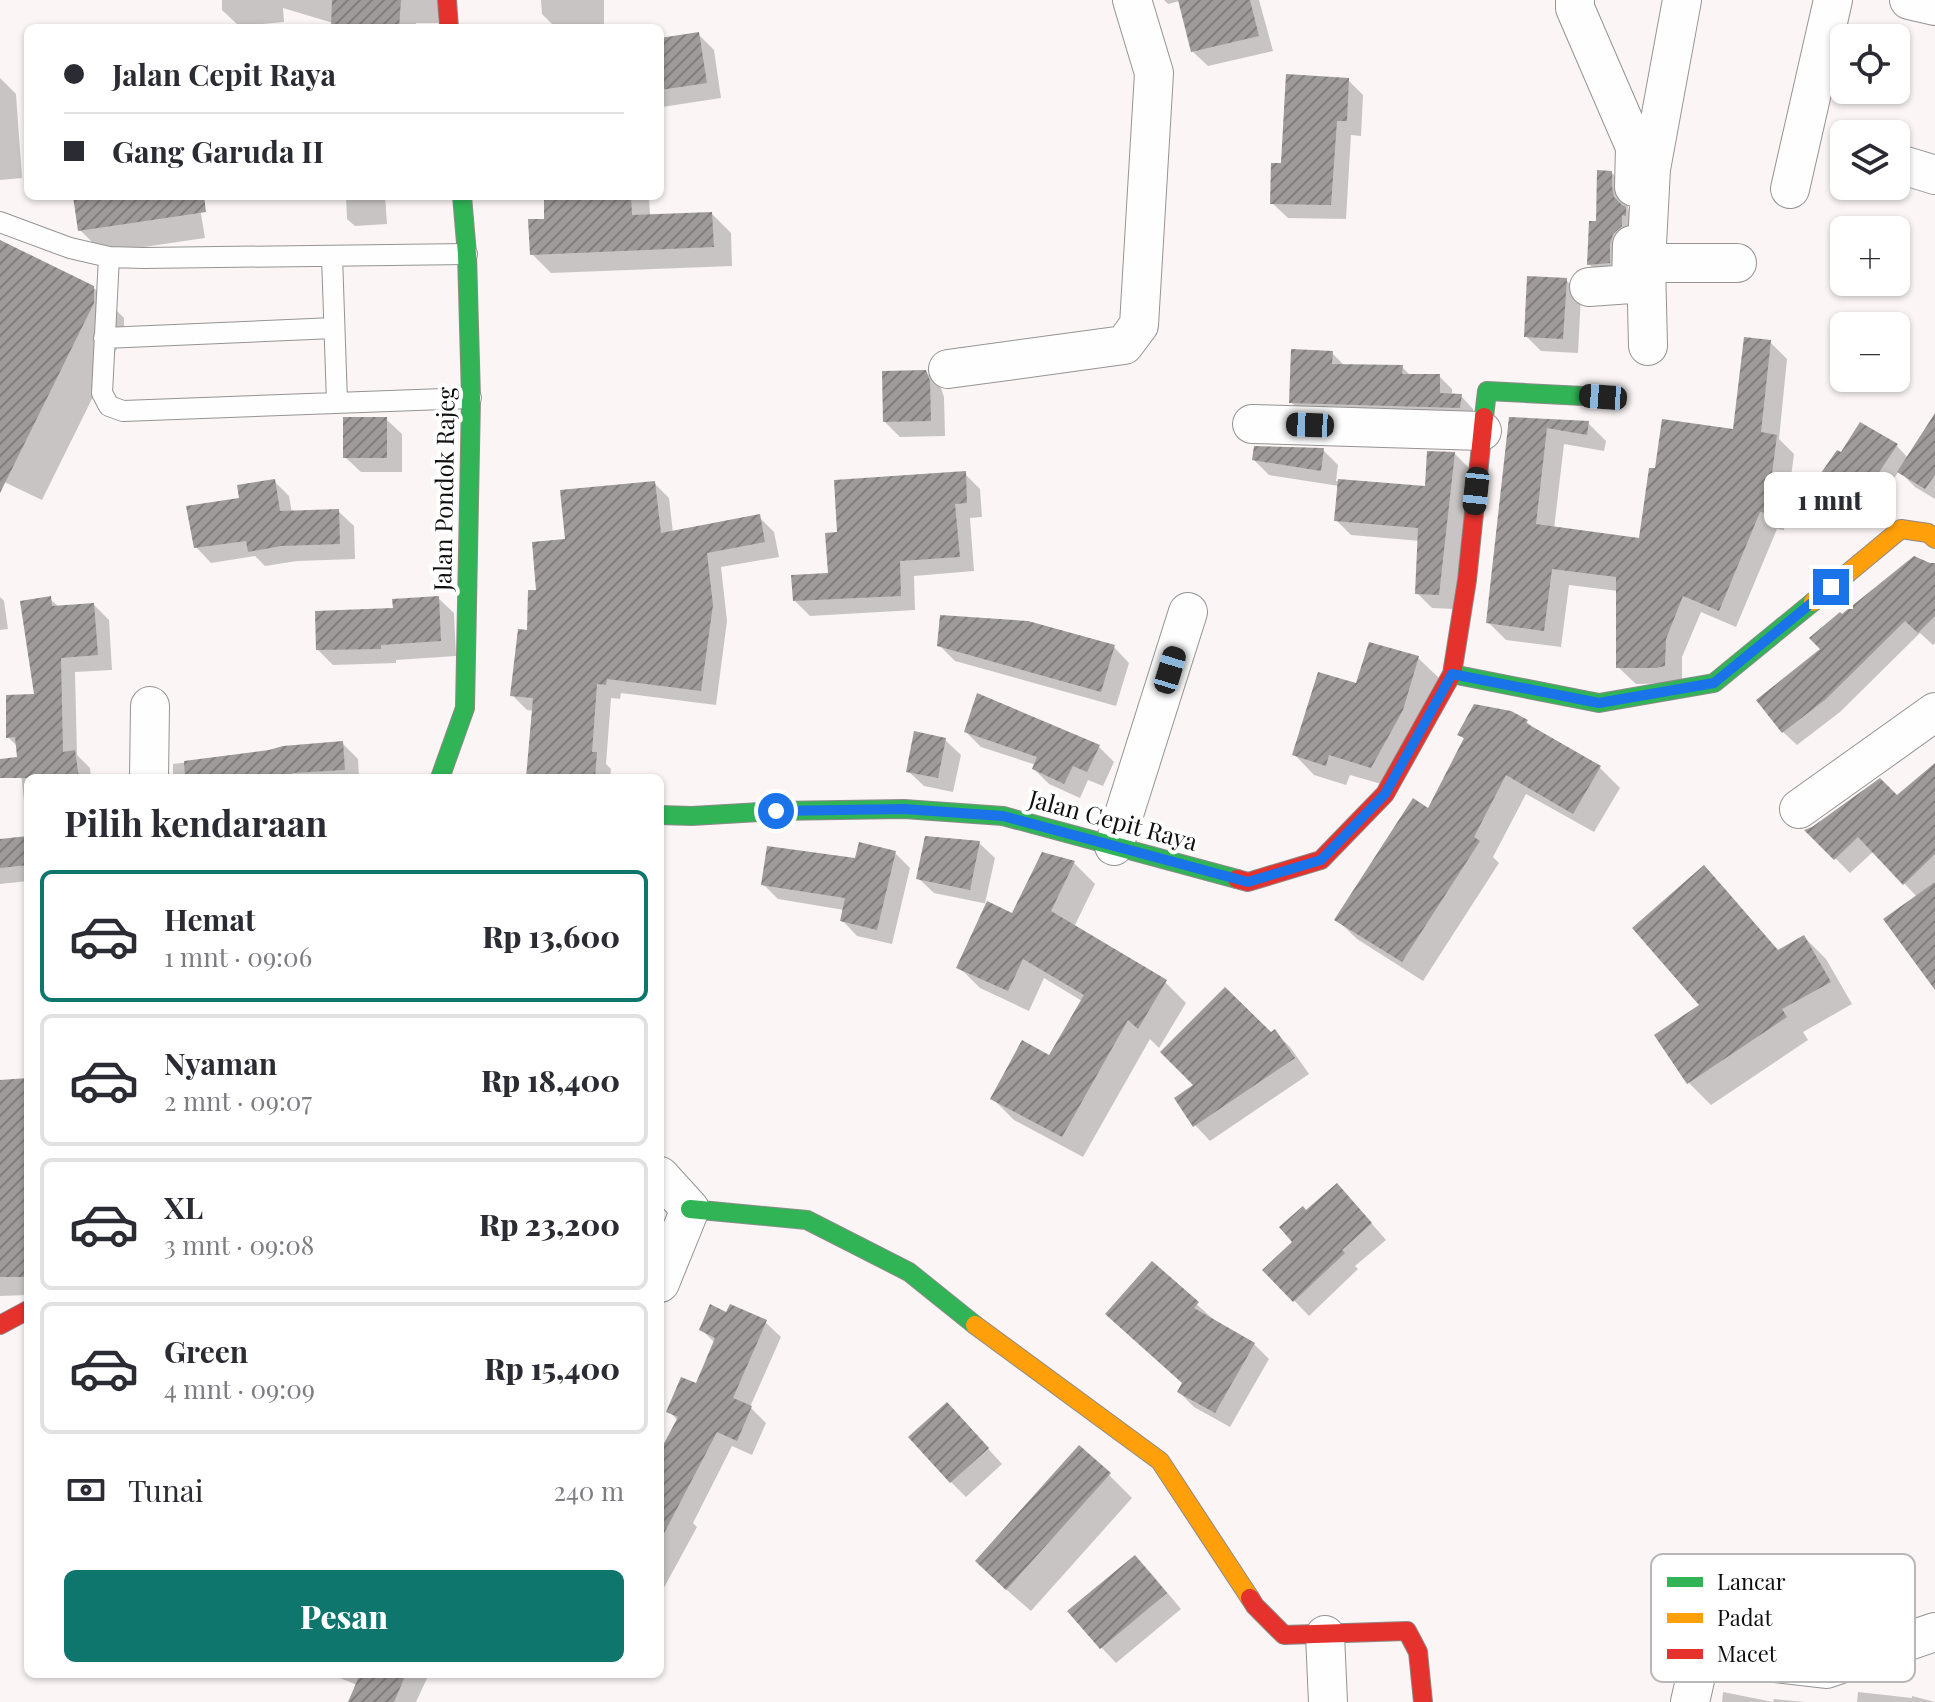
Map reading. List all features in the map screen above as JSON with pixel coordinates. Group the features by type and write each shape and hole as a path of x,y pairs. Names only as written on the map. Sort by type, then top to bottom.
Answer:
{"street":[{"path":"447,0 449,24"},
{"path":"948,369 1124,345 1139,325 1154,73 1132,0"},
{"path":"1575,0 1575,8 1635,147 1631,284 1589,287"},
{"path":"1648,346 1646,263 1651,169 1682,0"},
{"path":"1790,189 1833,0"},
{"path":"1909,0 1935,6"},
{"path":"1910,167 1935,175"},
{"name":"Jalan Pondok Rajeg","path":"441,774 465,708 471,398 462,200"},
{"path":"1646,263 1737,263"},
{"path":"1603,397 1487,391 1467,580 1452,674 1599,703 1714,683 1901,529 1928,533 1935,539"},
{"path":"1252,424 1482,431"},
{"path":"1114,846 1188,612"},
{"name":"Jalan Cepit Raya","path":"664,815 904,809 1003,816 1248,882 1321,860 1385,794 1452,674"},
{"path":"149,774 150,706"},
{"path":"1799,809 1935,712"},
{"path":"664,1180 690,1209 807,1220 909,1272 979,1329 1160,1461 1255,1606 1284,1635 1407,1631 1418,1652 1423,1702"},
{"path":"664,1273 690,1209"},
{"path":"0,1325 24,1312"},
{"path":"1915,1641 1935,1632"},
{"path":"1325,1635 1328,1702"},
{"path":"1690,1702 1695,1682"}],"lane":[{"path":"0,222 70,248 109,257 467,254"},
{"path":"332,256 337,402"},
{"path":"109,257 102,393 109,406 123,411 471,398"},
{"path":"104,338 334,328"}],"building":[{"path":"332,0 401,0 399,24 331,24"},
{"path":"1178,0 1250,0 1259,36 1191,52"},
{"path":"699,32 707,83 664,89 664,37"},
{"path":"1286,74 1349,78 1347,121 1337,121 1331,205 1270,204 1271,163 1281,163"},
{"path":"1597,170 1612,171 1614,197 1626,207 1626,216 1622,215 1622,226 1613,234 1610,263 1587,265 1589,221 1596,221"},
{"path":"74,200 204,200 206,212 78,231"},
{"path":"544,200 631,200 632,215 712,212 714,247 530,255 528,219 544,219"},
{"path":"0,240 94,286 94,303 0,493"},
{"path":"1527,276 1567,278 1563,339 1524,337"},
{"path":"1744,337 1771,340 1761,432 1777,435 1767,513 1760,512 1719,611 1683,596 1666,639 1665,666 1656,668 1616,668 1616,577 1552,569 1544,631 1486,623 1509,417 1589,421 1587,435 1547,428 1536,524 1639,538 1649,468 1655,468 1662,419 1733,429"},
{"path":"1291,349 1333,351 1332,364 1403,365 1402,374 1440,374 1440,393 1462,394 1460,408 1289,403"},
{"path":"926,370 930,381 931,421 883,422 882,371"},
{"path":"1935,413 1935,475 1925,489 1897,472"},
{"path":"343,417 387,417 387,458 343,458"},
{"path":"1860,422 1898,444 1859,502 1819,476 1837,450 1841,452"},
{"path":"1254,446 1324,448 1321,471 1252,460"},
{"path":"1427,451 1455,452 1439,595 1415,594 1418,528 1334,521 1338,479 1425,486"},
{"path":"966,471 967,503 955,504 960,557 900,561 901,596 793,601 791,575 828,573 825,533 837,532 834,480"},
{"path":"275,479 280,511 339,509 340,544 281,546 248,552 246,541 194,548 186,506 239,498 237,485"},
{"path":"655,481 661,533 760,514 765,542 707,553 713,605 701,691 607,679 606,685 597,684 592,752 597,752 595,774 526,774 533,698 510,696 518,629 527,630 528,590 536,590 532,542 565,539 560,490"},
{"path":"1914,556 1935,563 1935,616 1918,633 1905,621 1826,699 1782,733 1756,700 1820,649 1809,638"},
{"path":"51,596 52,606 94,603 98,655 61,658 63,752 75,750 78,774 24,774 24,778 0,778 0,759 17,757 15,737 6,738 6,695 34,694 20,601"},
{"path":"439,596 441,641 381,645 381,649 316,650 315,611 393,608 392,599"},
{"path":"940,615 1028,621 1115,645 1101,692 937,646"},
{"path":"1369,642 1419,656 1403,710 1371,768 1329,755 1326,766 1292,755 1318,672 1356,683"},
{"path":"977,693 1100,745 1087,772 1073,766 1064,784 1032,769 1037,757 964,732"},
{"path":"1474,704 1511,711 1528,720 1526,723 1601,766 1573,814 1506,775 1474,837 1480,841 1402,962 1334,920 1413,798 1428,808 1464,738 1457,735"},
{"path":"914,731 946,738 938,778 906,772"},
{"path":"343,741 345,770 292,774 185,774 184,761 283,746"},
{"path":"1935,763 1935,854 1903,885 1858,837 1834,860 1804,830 1880,778 1897,795"},
{"path":"24,836 24,865 0,868 0,839"},
{"path":"925,836 980,841 970,890 916,879"},
{"path":"859,842 896,851 877,930 840,921 845,898 761,885 767,846 855,858"},
{"path":"1042,852 1075,861 1051,911 1167,980 1138,1029 1128,1020 1062,1137 990,1099 1022,1040 1049,1055 1084,995 1023,959 1008,991 956,968 987,901 1012,913"},
{"path":"1704,865 1778,950 1804,935 1831,982 1782,1009 1787,1017 1687,1084 1654,1035 1699,1005 1632,928"},
{"path":"1935,882 1935,990 1883,919"},
{"path":"1225,987 1271,1032 1275,1029 1295,1058 1193,1127 1174,1098 1193,1085 1160,1052"},
{"path":"24,1078 24,1277 0,1277 0,1080"},
{"path":"1337,1183 1372,1223 1293,1302 1262,1270 1292,1242 1279,1227 1303,1206 1306,1210"},
{"path":"1152,1261 1199,1302 1194,1308 1255,1343 1215,1413 1177,1392 1182,1383 1105,1314"},
{"path":"710,1304 726,1312 730,1304 767,1320 733,1398 752,1406 737,1441 717,1432 664,1533 664,1443 678,1417 666,1412 681,1377 696,1383 715,1338 699,1330"},
{"path":"947,1402 989,1448 950,1483 908,1437"},
{"path":"1079,1445 1111,1473 1006,1590 975,1561"},
{"path":"1135,1555 1167,1593 1100,1649 1067,1611"},
{"path":"358,1678 404,1678 394,1702 348,1702"}],"traffic: fast":[{"path":"441,774 465,708 471,398 462,200"},
{"path":"1484,417 1487,391 1603,397"},
{"path":"1452,674 1599,703 1714,683 1813,602"},
{"path":"664,815 904,809 1003,816 1237,879"},
{"path":"690,1209 807,1220 909,1272 975,1325"}],"traffic: slow":[{"path":"1813,602 1901,529 1928,533 1935,539"},
{"path":"975,1325 1160,1461 1250,1598"}],"traffic: jam":[{"path":"447,0 449,24"},
{"path":"1237,879 1248,882 1321,860 1385,794 1452,674 1467,580 1484,417"},
{"path":"0,1325 24,1312"},
{"path":"1250,1598 1284,1635 1407,1631 1418,1652 1423,1702"}],"route":[{"path":"776,811 904,809 1003,816 1248,882 1321,860 1385,794 1452,674 1599,703 1714,683 1831,587"}]}
